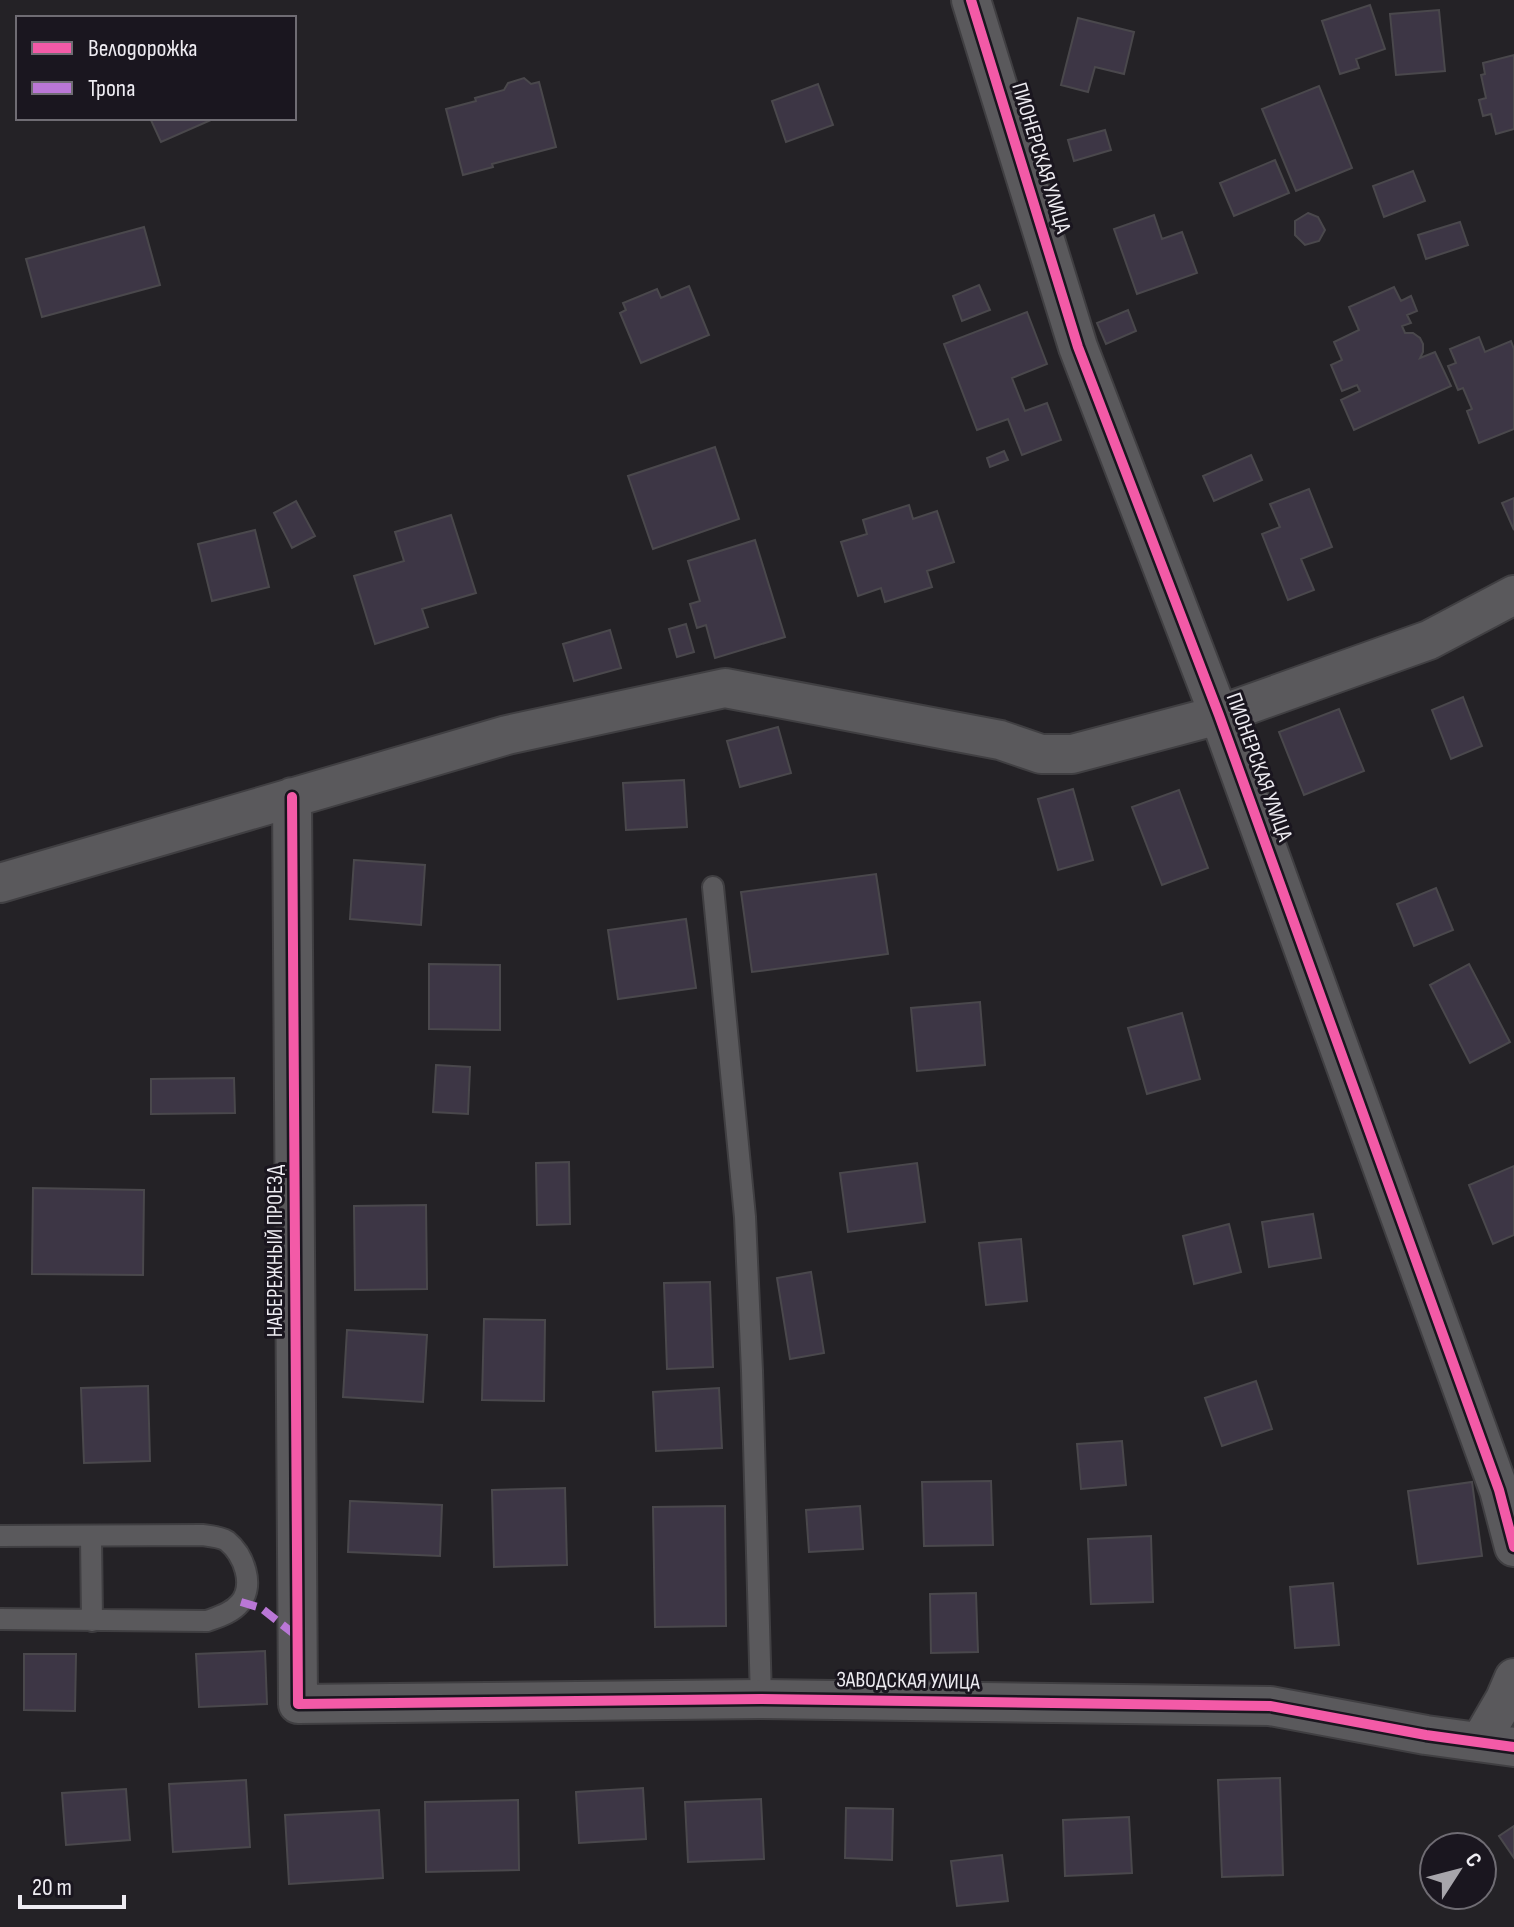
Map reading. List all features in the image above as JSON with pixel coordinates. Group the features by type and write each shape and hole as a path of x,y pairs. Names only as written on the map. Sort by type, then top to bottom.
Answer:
{"street":[{"name":"ПИОНЕРСКАЯ УЛИЦА","path":"971,0 1078,347 1219,715 1499,1490 1514,1547"},
{"path":"0,883 507,735 725,688 1000,740 1041,754 1072,754 1219,715 1429,640 1514,595"},
{"name":"НАБЕРЕЖНЫЙ ПРОЕЗД","path":"292,797 298,1704"},
{"path":"1497,1745 1505,1699 1514,1678"},
{"name":"ЗАВОДСКАЯ УЛИЦА","path":"298,1704 761,1699 1270,1706 1497,1745"}],"lane":[{"path":"713,887 745,1217 761,1699"},
{"path":"0,1536 202,1535 224,1539 244,1565 248,1585 241,1602 230,1612 207,1621 0,1619"},
{"path":"91,1537 92,1621"}],"building":[{"path":"1370,5 1385,49 1356,59 1359,68 1340,74 1322,21"},
{"path":"1439,10 1445,71 1396,75 1390,14"},
{"path":"1078,18 1134,32 1124,74 1095,67 1088,92 1061,85"},
{"path":"1514,55 1514,129 1496,134 1491,114 1483,116 1479,100 1486,98 1481,75 1485,74 1483,63"},
{"path":"524,78 531,84 539,82 556,147 463,175 446,109 504,90 508,83"},
{"path":"818,84 833,125 786,142 772,101"},
{"path":"1319,86 1352,168 1296,191 1262,109"},
{"path":"151,120 211,120 161,142"},
{"path":"1105,130 1111,150 1074,161 1068,140"},
{"path":"1275,160 1289,193 1234,216 1220,183"},
{"path":"1413,171 1425,201 1384,217 1373,186"},
{"path":"1308,213 1318,217 1325,230 1319,241 1305,245 1295,235 1295,221"},
{"path":"1154,215 1162,239 1182,232 1197,273 1137,294 1114,229"},
{"path":"1460,222 1468,245 1426,259 1418,235"},
{"path":"144,227 160,285 42,317 26,259"},
{"path":"979,285 990,310 962,321 953,296"},
{"path":"689,286 709,335 641,363 620,313 626,310 623,303 657,289 661,298"},
{"path":"1394,287 1401,301 1411,296 1417,311 1407,315 1411,323 1402,326 1405,333 1413,333 1420,338 1423,352 1420,358 1435,352 1451,386 1354,430 1341,400 1360,391 1357,385 1342,391 1331,365 1342,360 1334,342 1359,330 1349,307"},
{"path":"1128,310 1136,331 1106,344 1097,323"},
{"path":"1027,312 1047,364 1012,378 1025,411 1047,403 1061,440 1022,455 1008,419 977,430 944,344"},
{"path":"1479,337 1485,352 1511,341 1514,349 1514,429 1479,443 1467,411 1472,409 1463,388 1458,390 1448,366 1456,363 1450,349"},
{"path":"715,447 739,519 653,549 628,476"},
{"path":"1004,451 1008,460 990,467 987,458"},
{"path":"1251,455 1262,480 1214,501 1203,476"},
{"path":"1309,489 1332,547 1301,559 1314,590 1288,600 1262,534 1280,527 1270,504"},
{"path":"1514,498 1514,530 1502,503"},
{"path":"296,501 315,536 292,548 274,513"},
{"path":"909,505 913,519 937,511 954,562 927,571 932,587 885,602 881,588 858,596 841,542 867,534 863,520"},
{"path":"451,515 476,593 422,609 428,627 375,644 354,576 404,561 395,532"},
{"path":"255,530 269,587 212,601 198,544"},
{"path":"755,540 785,637 715,658 706,625 697,628 690,604 700,601 688,561"},
{"path":"686,624 694,652 677,657 669,629"},
{"path":"610,630 621,668 574,681 563,644"},
{"path":"1463,697 1482,746 1451,759 1432,710"},
{"path":"1339,709 1364,771 1304,795 1279,732"},
{"path":"778,727 791,773 740,787 727,741"},
{"path":"684,780 687,827 626,830 623,783"},
{"path":"1073,789 1093,860 1058,870 1038,799"},
{"path":"1179,790 1208,868 1162,885 1132,807"},
{"path":"354,860 425,865 421,925 350,919"},
{"path":"876,874 888,954 752,972 741,892"},
{"path":"1436,888 1453,930 1414,946 1397,904"},
{"path":"686,919 696,988 618,999 608,930"},
{"path":"429,964 500,965 500,1030 429,1029"},
{"path":"1469,964 1510,1042 1470,1063 1430,985"},
{"path":"980,1002 985,1065 917,1071 911,1008"},
{"path":"1182,1013 1200,1079 1147,1094 1128,1028"},
{"path":"436,1065 470,1067 468,1114 433,1112"},
{"path":"234,1078 235,1113 151,1114 151,1079"},
{"path":"569,1162 570,1224 537,1225 536,1163"},
{"path":"917,1163 925,1222 848,1232 840,1173"},
{"path":"1514,1166 1514,1235 1493,1244 1469,1185"},
{"path":"33,1188 144,1190 143,1275 32,1274"},
{"path":"426,1205 427,1289 355,1290 354,1206"},
{"path":"1313,1214 1321,1258 1269,1267 1262,1222"},
{"path":"1229,1224 1241,1272 1194,1284 1183,1236"},
{"path":"1021,1239 1027,1301 986,1305 979,1243"},
{"path":"811,1272 824,1353 790,1359 777,1278"},
{"path":"710,1282 713,1367 667,1369 664,1283"},
{"path":"484,1319 545,1320 544,1401 482,1400"},
{"path":"347,1330 427,1335 423,1402 343,1397"},
{"path":"1256,1381 1272,1429 1222,1446 1205,1398"},
{"path":"148,1386 150,1461 84,1463 81,1388"},
{"path":"719,1388 722,1448 656,1451 653,1392"},
{"path":"1122,1441 1126,1485 1081,1489 1077,1444"},
{"path":"991,1481 993,1545 924,1546 922,1482"},
{"path":"1472,1482 1482,1556 1418,1564 1408,1491"},
{"path":"565,1488 567,1565 494,1567 492,1490"},
{"path":"350,1501 442,1505 440,1556 348,1552"},
{"path":"725,1506 726,1626 655,1627 653,1507"},
{"path":"860,1506 863,1549 809,1552 806,1510"},
{"path":"1151,1536 1153,1602 1091,1604 1088,1539"},
{"path":"1333,1583 1339,1645 1295,1648 1290,1587"},
{"path":"976,1593 978,1652 931,1653 930,1594"},
{"path":"265,1651 267,1704 199,1707 196,1654"},
{"path":"24,1654 76,1654 75,1711 24,1710"},
{"path":"1280,1778 1283,1875 1222,1877 1218,1780"},
{"path":"246,1780 250,1847 173,1852 169,1784"},
{"path":"643,1788 646,1839 579,1843 576,1792"},
{"path":"126,1789 130,1840 66,1845 62,1793"},
{"path":"761,1799 764,1859 688,1862 685,1802"},
{"path":"518,1800 519,1870 426,1872 425,1802"},
{"path":"846,1808 893,1809 892,1860 845,1858"},
{"path":"379,1810 383,1878 289,1884 285,1815"},
{"path":"1129,1817 1132,1873 1065,1876 1063,1820"},
{"path":"1514,1826 1514,1858 1499,1836"},
{"path":"1002,1855 1008,1901 957,1906 951,1861"}],"marked path":[{"path":"241,1602 261,1608 298,1637"}],"cycle path":[{"path":"971,0 1078,347 1219,715 1499,1490 1514,1547"},
{"path":"292,797 298,1704 761,1699 1270,1706 1426,1735 1514,1747"}]}
